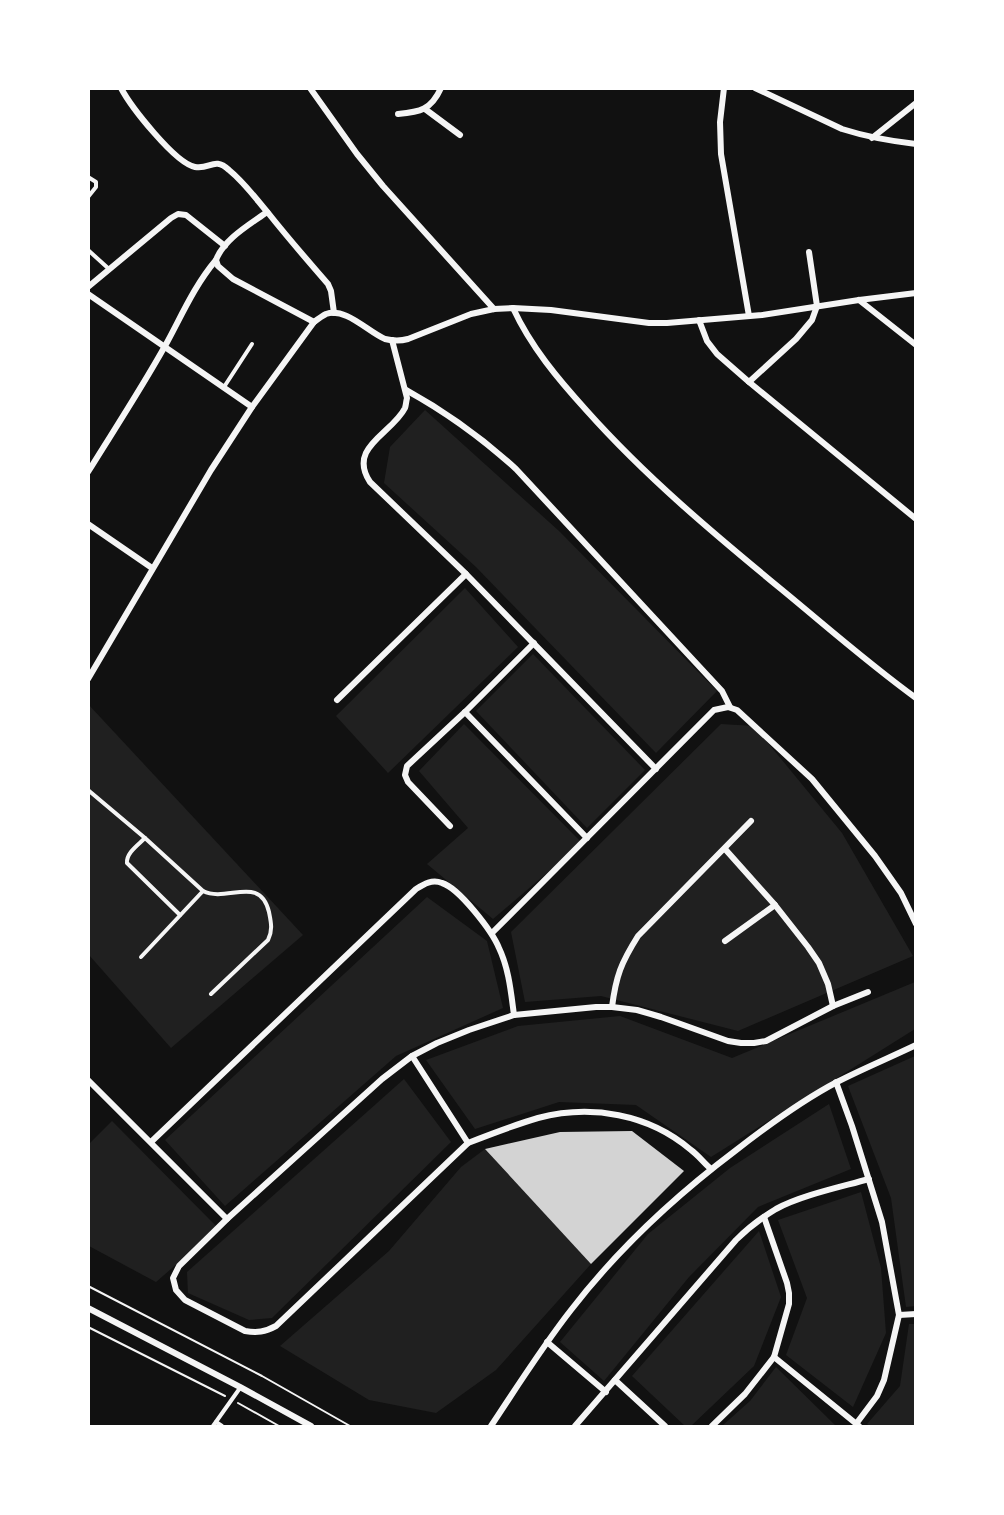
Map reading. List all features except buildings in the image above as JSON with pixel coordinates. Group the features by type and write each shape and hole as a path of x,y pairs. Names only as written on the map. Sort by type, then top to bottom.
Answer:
{"street":[{"path":"121,88 148,126 168,148 192,167 221,164 248,188 328,284 334,313"},
{"path":"310,88 383,186 494,309"},
{"path":"398,114 425,109 434,101 441,88"},
{"path":"724,88 720,122 721,154 749,316"},
{"path":"755,88 842,129 872,138 915,144"},
{"path":"872,138 915,103"},
{"path":"425,109 460,135"},
{"path":"88,472 164,347 196,286 229,241 267,212"},
{"path":"88,287 178,214 186,214 225,246"},
{"path":"749,382 805,330 812,320 817,306 809,252"},
{"path":"216,260 218,267 232,279 314,322"},
{"path":"88,679 211,470 252,407 314,322 325,314 345,315 378,335 392,340 408,339 471,314 494,309 551,310 649,323 667,323 762,315 915,293"},
{"path":"88,294 252,407"},
{"path":"859,300 915,345"},
{"path":"513,308 522,327 550,368 604,430 653,480 704,526 915,698"},
{"path":"699,320 711,348 915,519"},
{"path":"392,340 407,398 405,408 368,448 363,460 363,468 370,482 466,574 656,769"},
{"path":"406,390 464,425 516,469 722,691 730,707"},
{"path":"88,524 152,568"},
{"path":"337,700 466,574"},
{"path":"450,826 408,782 405,775 407,766 534,643"},
{"path":"492,933 714,710 728,707 737,710 812,779 875,856 901,893 915,924"},
{"path":"465,712 587,838"},
{"path":"612,1007 615,982 624,958 638,936 751,822"},
{"path":"725,849 775,905 819,963 828,984 833,1006"},
{"path":"151,1142 416,889 424,884 433,881 451,887 492,933 505,964 514,1015"},
{"path":"725,941 775,905"},
{"path":"711,1169 692,1150 669,1134 645,1122 618,1114 580,1112 541,1118 468,1143 276,1326 266,1331 256,1333 245,1331 185,1300 176,1290 173,1278 179,1266 227,1219 382,1079 412,1056 437,1043 514,1015 612,1007 637,1010 661,1017 728,1041 754,1043 766,1041 833,1006 868,992"},
{"path":"491,1426 547,1342 593,1283 667,1206 769,1124 836,1083 915,1045"},
{"path":"412,1056 468,1143"},
{"path":"88,1080 227,1219"},
{"path":"774,1357 857,1425 877,1396 884,1380 899,1315 882,1222 836,1083"},
{"path":"575,1426 736,1240 749,1228 764,1217 793,1202 869,1179"},
{"path":"712,1426 746,1394 774,1357 789,1304 789,1293 764,1217"},
{"path":"88,1308 311,1426"},
{"path":"899,1315 915,1314"},
{"path":"547,1342 606,1392"},
{"path":"615,1380 664,1426"}],"lane":[{"path":"88,177 93,178 96,187 88,198"},
{"path":"88,250 110,269"},
{"path":"224,388 252,344"},
{"path":"88,790 203,891 220,895 244,891 255,893 267,904 272,924 268,940 210,994"},
{"path":"145,838 128,855 127,863 180,915"},
{"path":"141,957 203,891"},
{"path":"222,1426 214,1424 240,1387"}],"path":[{"path":"88,1286 262,1376 350,1426"},
{"path":"88,1328 279,1426"}],"shaded area":[{"path":"425,410 559,531 717,691 656,753 476,567 384,483 390,447"},
{"path":"465,588 518,647 388,773 336,716"},
{"path":"533,654 645,770 587,828 476,711"},
{"path":"88,704 303,935 171,1048 89,955"},
{"path":"464,724 582,843 493,919 427,864 468,828 419,771"},
{"path":"721,724 754,726 842,833 913,956 738,1031 601,996 525,1002 511,932"},
{"path":"427,897 487,941 503,1008 396,1056 225,1206 165,1140"},
{"path":"915,982 915,1029 711,1157 636,1105 559,1102 475,1129 426,1060 518,1026 620,1016 732,1058"},
{"path":"915,1056 916,1306 906,1307 891,1198 848,1086"},
{"path":"404,1079 451,1142 272,1318 249,1320 188,1293 187,1272"},
{"path":"829,1104 851,1169 758,1207 689,1277 604,1381 560,1342 648,1234 730,1168"},
{"path":"112,1121 218,1228 156,1282 89,1246 88,1145"},
{"path":"485,1149 591,1264 496,1370 436,1413 369,1400 280,1346 389,1251 461,1167"},
{"path":"861,1192 881,1268 886,1333 853,1407 786,1355 807,1298 778,1220"},
{"path":"759,1231 781,1297 754,1366 691,1426 685,1426 632,1376"},
{"path":"909,1324 915,1324 915,1426 870,1426 867,1424 900,1386"},
{"path":"776,1367 835,1425 722,1426 750,1401"}]}
